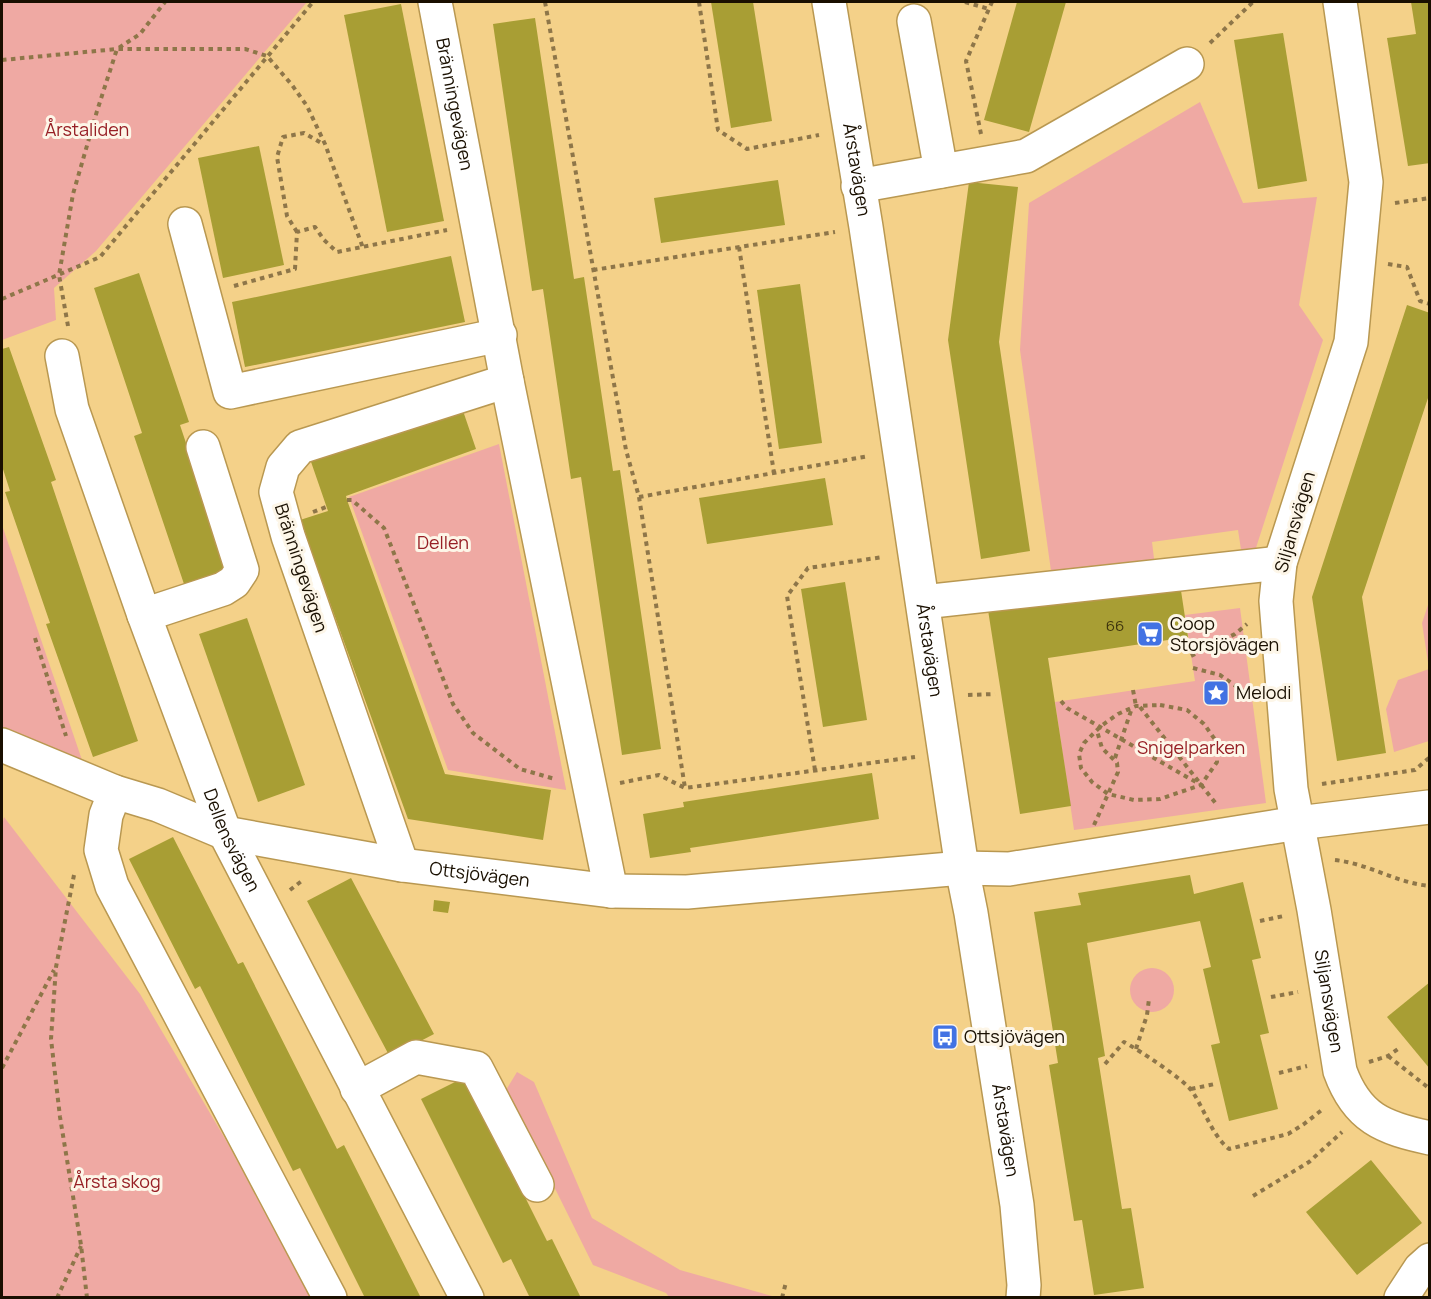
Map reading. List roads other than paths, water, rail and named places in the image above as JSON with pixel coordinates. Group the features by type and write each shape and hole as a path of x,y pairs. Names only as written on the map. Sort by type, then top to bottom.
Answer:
{"street":[{"name":"Bränningevägen","path":"435,2 507,381 611,891"},
{"name":"Årstavägen","path":"830,2 962,868 1030,1293"},
{"name":"Siljansvägen","path":"1340,2 1366,182 1352,342 1280,563 1276,601 1284,702 1291,789 1337,1059 1356,1100 1380,1124 1398,1131 1430,1138"},
{"path":"914,21 941,171"},
{"path":"858,186 1026,156 1188,64"},
{"path":"185,224 230,392 500,335"},
{"name":"Dellensvägen","path":"62,356 72,409 144,615 225,833 467,1298"},
{"name":"Bränningevägen","path":"402,865 288,536 276,492 283,466 300,447 507,381"},
{"path":"144,615 223,589 234,582 242,570 203,447"},
{"path":"923,602 1280,563"},
{"name":"Ottsjövägen","path":"2,745 115,792 158,805 225,833 402,865 611,891 687,892 962,868 1009,869 1298,823 1429,807"},
{"path":"115,792 106,814 101,850 112,886 330,1298"},
{"path":"357,1089 416,1057 476,1068 537,1185"},
{"path":"1401,1298 1420,1269 1430,1260"}],"place":[{"name":"Coop Storsjövägen","path":"1150,634"},
{"name":"Melodi","path":"1216,693"},
{"name":"Ottsjövägen","path":"945,1037"}],"park label":[{"name":"Årstaliden","path":"87,130"},
{"name":"Dellen","path":"443,543"},
{"name":"Snigelparken","path":"1191,748"},
{"name":"Årsta skog","path":"117,1182"}]}
